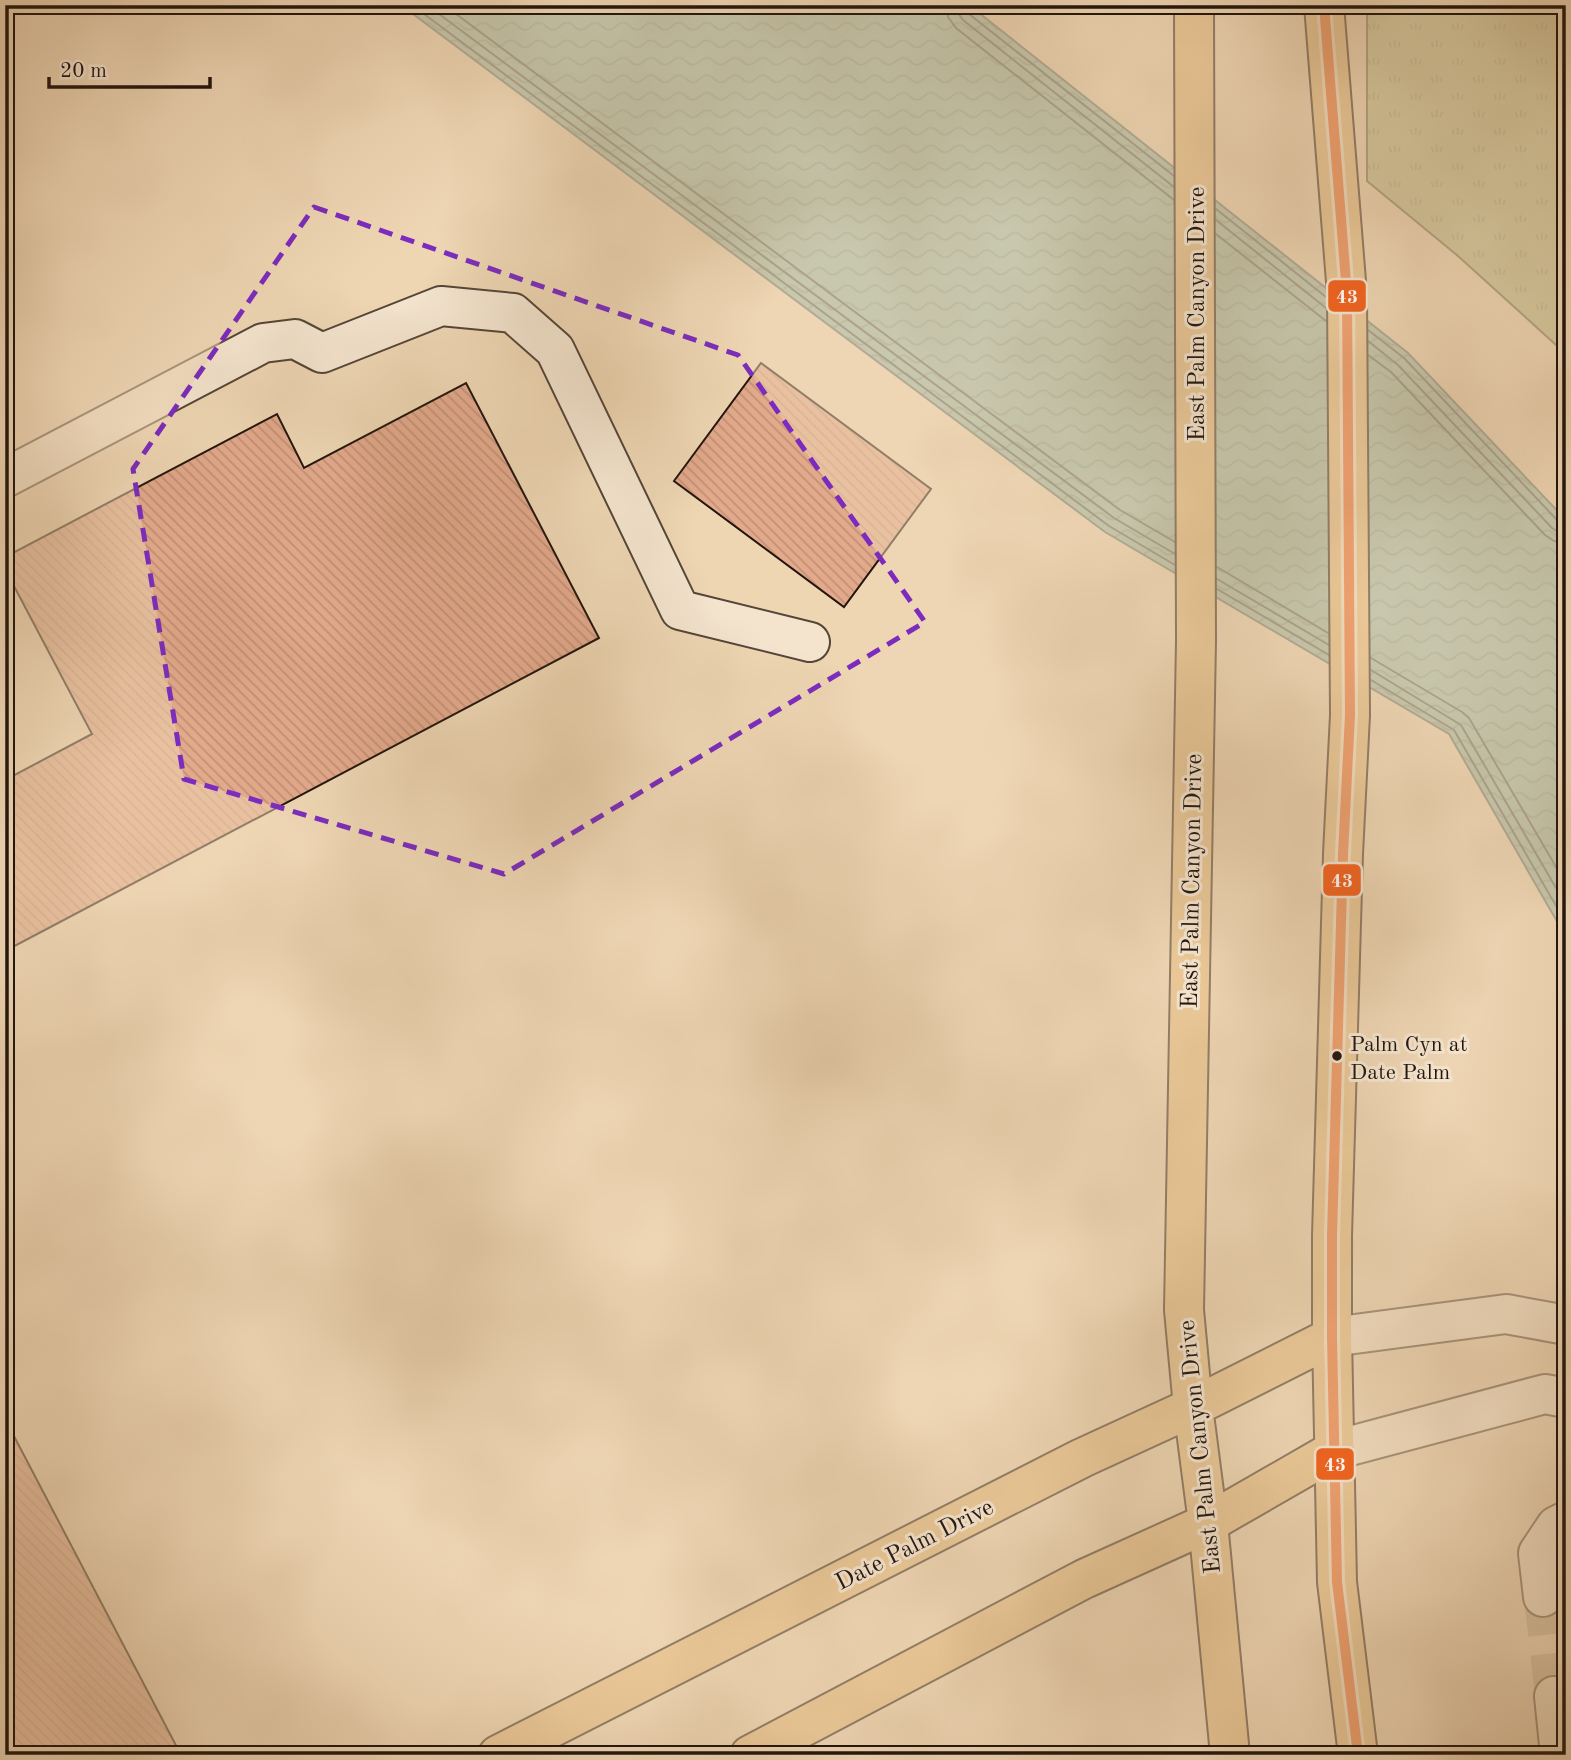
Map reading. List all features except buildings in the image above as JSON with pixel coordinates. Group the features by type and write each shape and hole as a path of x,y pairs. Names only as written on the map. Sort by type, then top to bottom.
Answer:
{"main road":[{"name":"East Palm Canyon Drive","path":"1194,5 1196,641 1184,1310 1230,1755"},
{"path":"1324,5 1347,294 1350,715 1343,854 1332,1236 1332,1337 1337,1583 1358,1755"},
{"name":"Date Palm Drive","path":"498,1755 1069,1464 1193,1407 1332,1337"},
{"path":"750,1755 1084,1579 1208,1523 1335,1450"}],"lane":[{"path":"5,478 263,343 295,339 322,353 441,306 513,313 555,350 680,610 810,642"},
{"path":"1332,1337 1506,1314 1566,1325"},
{"path":"1335,1450 1545,1394 1566,1398"},
{"path":"1543,1597 1538,1553 1556,1526 1566,1521"},
{"path":"1554,1696 1560,1755"}],"highlighted area":[{"path":"314,207 738,355 925,622 504,874 184,779 133,469"}],"green space":[{"path":"1367,5 1566,5 1566,354 1458,256 1367,181"}],"water":[{"path":"401,5 969,5 1408,353 1566,520 1566,937 1449,734 1105,532"}],"tunnel":[{"path":"1543,1597 1554,1696"}],"transit line":[{"name":"43","path":"1324,5 1347,294 1350,715 1343,854 1332,1236 1332,1337 1337,1582 1358,1755"}],"place":[{"name":"Palm Cyn at Date Palm","path":"1337,1056"}]}
